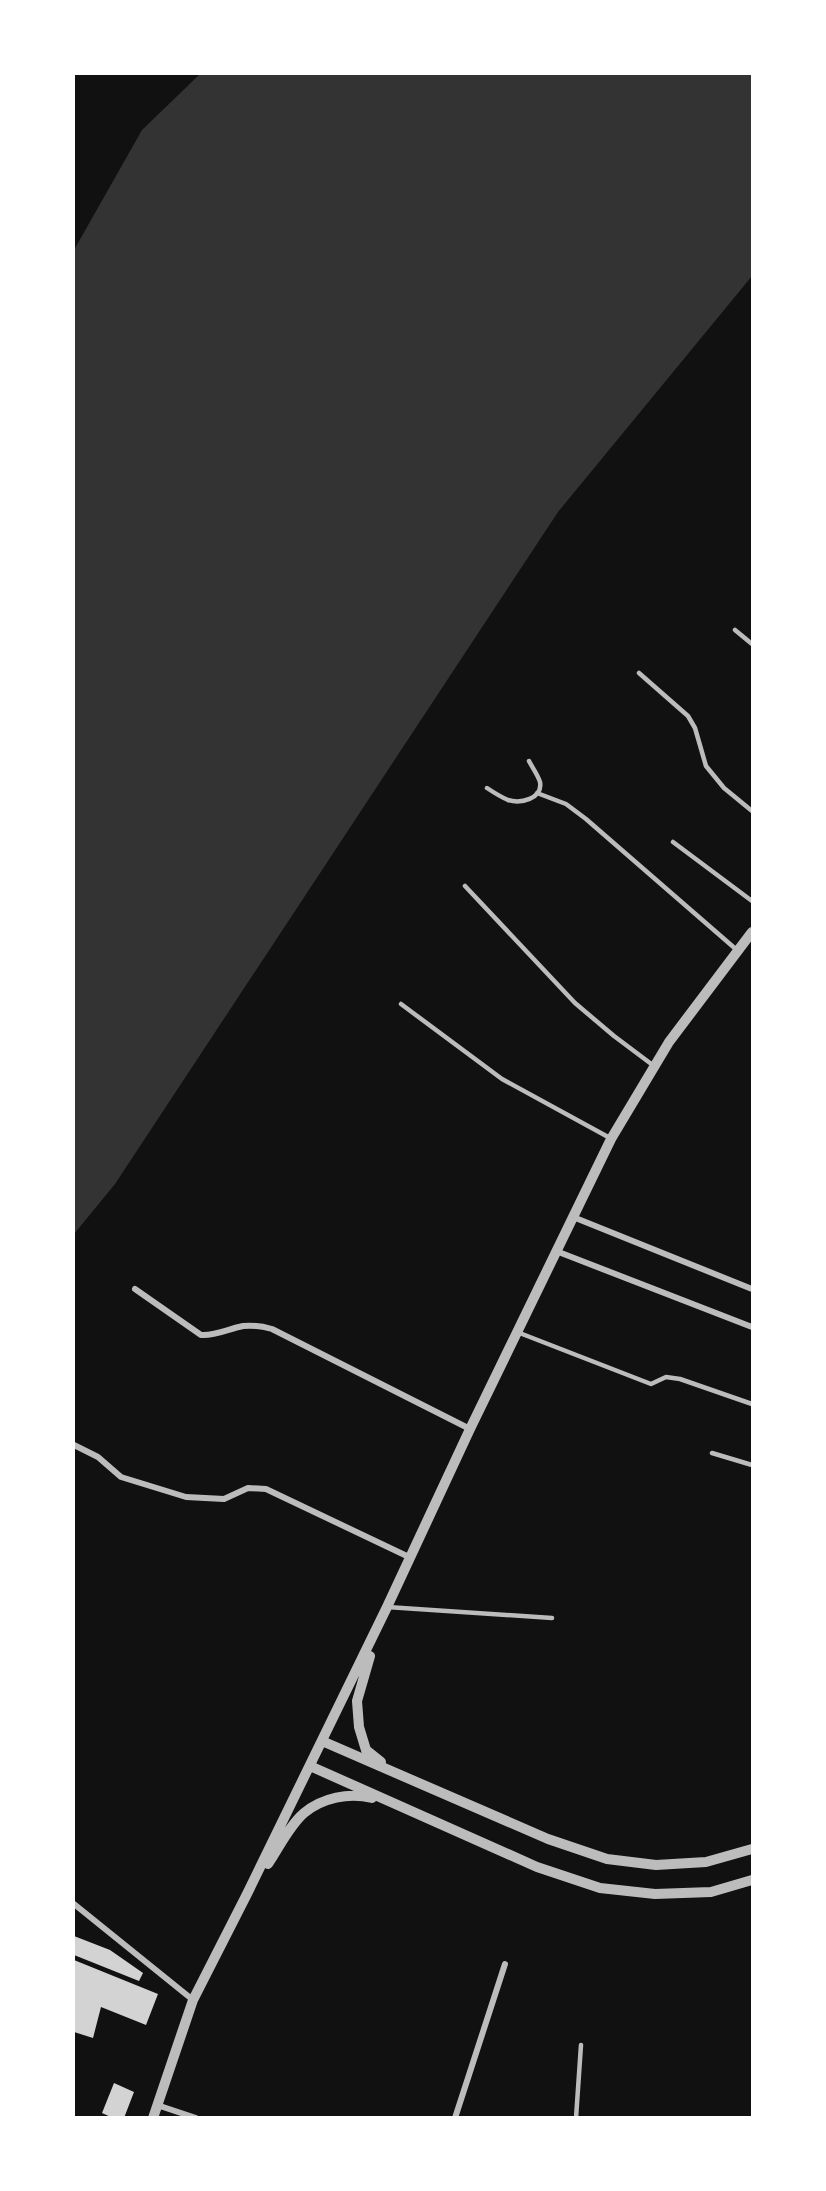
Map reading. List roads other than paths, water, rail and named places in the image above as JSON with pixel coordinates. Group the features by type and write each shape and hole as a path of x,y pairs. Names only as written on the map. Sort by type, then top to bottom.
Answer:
{"street":[{"path":"153,2118 193,2000 248,1894 611,1139 669,1042 753,932"},
{"path":"573,1217 753,1289"},
{"path":"556,1251 753,1327"},
{"path":"135,1289 201,1335 220,1333 242,1326 258,1325 272,1329 470,1429"},
{"path":"74,1444 98,1457 121,1477 186,1497 224,1499 248,1488 266,1490 410,1557"},
{"path":"387,1607 372,1648 357,1701 359,1727 366,1750 411,1780"},
{"path":"322,1741 548,1839 607,1859 656,1865 706,1862 753,1849"},
{"path":"310,1766 537,1867 600,1888 655,1894 711,1892 753,1880"},
{"path":"248,1894 304,1814 326,1800 360,1795 398,1805"},
{"path":"74,1904 193,2000"},
{"path":"455,2118 505,1964"},
{"path":"156,2105 196,2118"}],"lane":[{"path":"735,630 753,644"},
{"path":"639,674 688,716 695,728 706,766 724,788 753,811"},
{"path":"487,788 509,800 522,801 534,796 540,789 540,782 529,761"},
{"path":"537,793 566,804 586,819 738,951"},
{"path":"673,842 753,901"},
{"path":"465,886 574,1003 654,1066"},
{"path":"401,1004 502,1079 611,1139"},
{"path":"517,1332 651,1384 666,1377 680,1379 753,1404"},
{"path":"712,1453 753,1465"},
{"path":"387,1607 552,1618"},
{"path":"576,2118 581,2045"}]}
